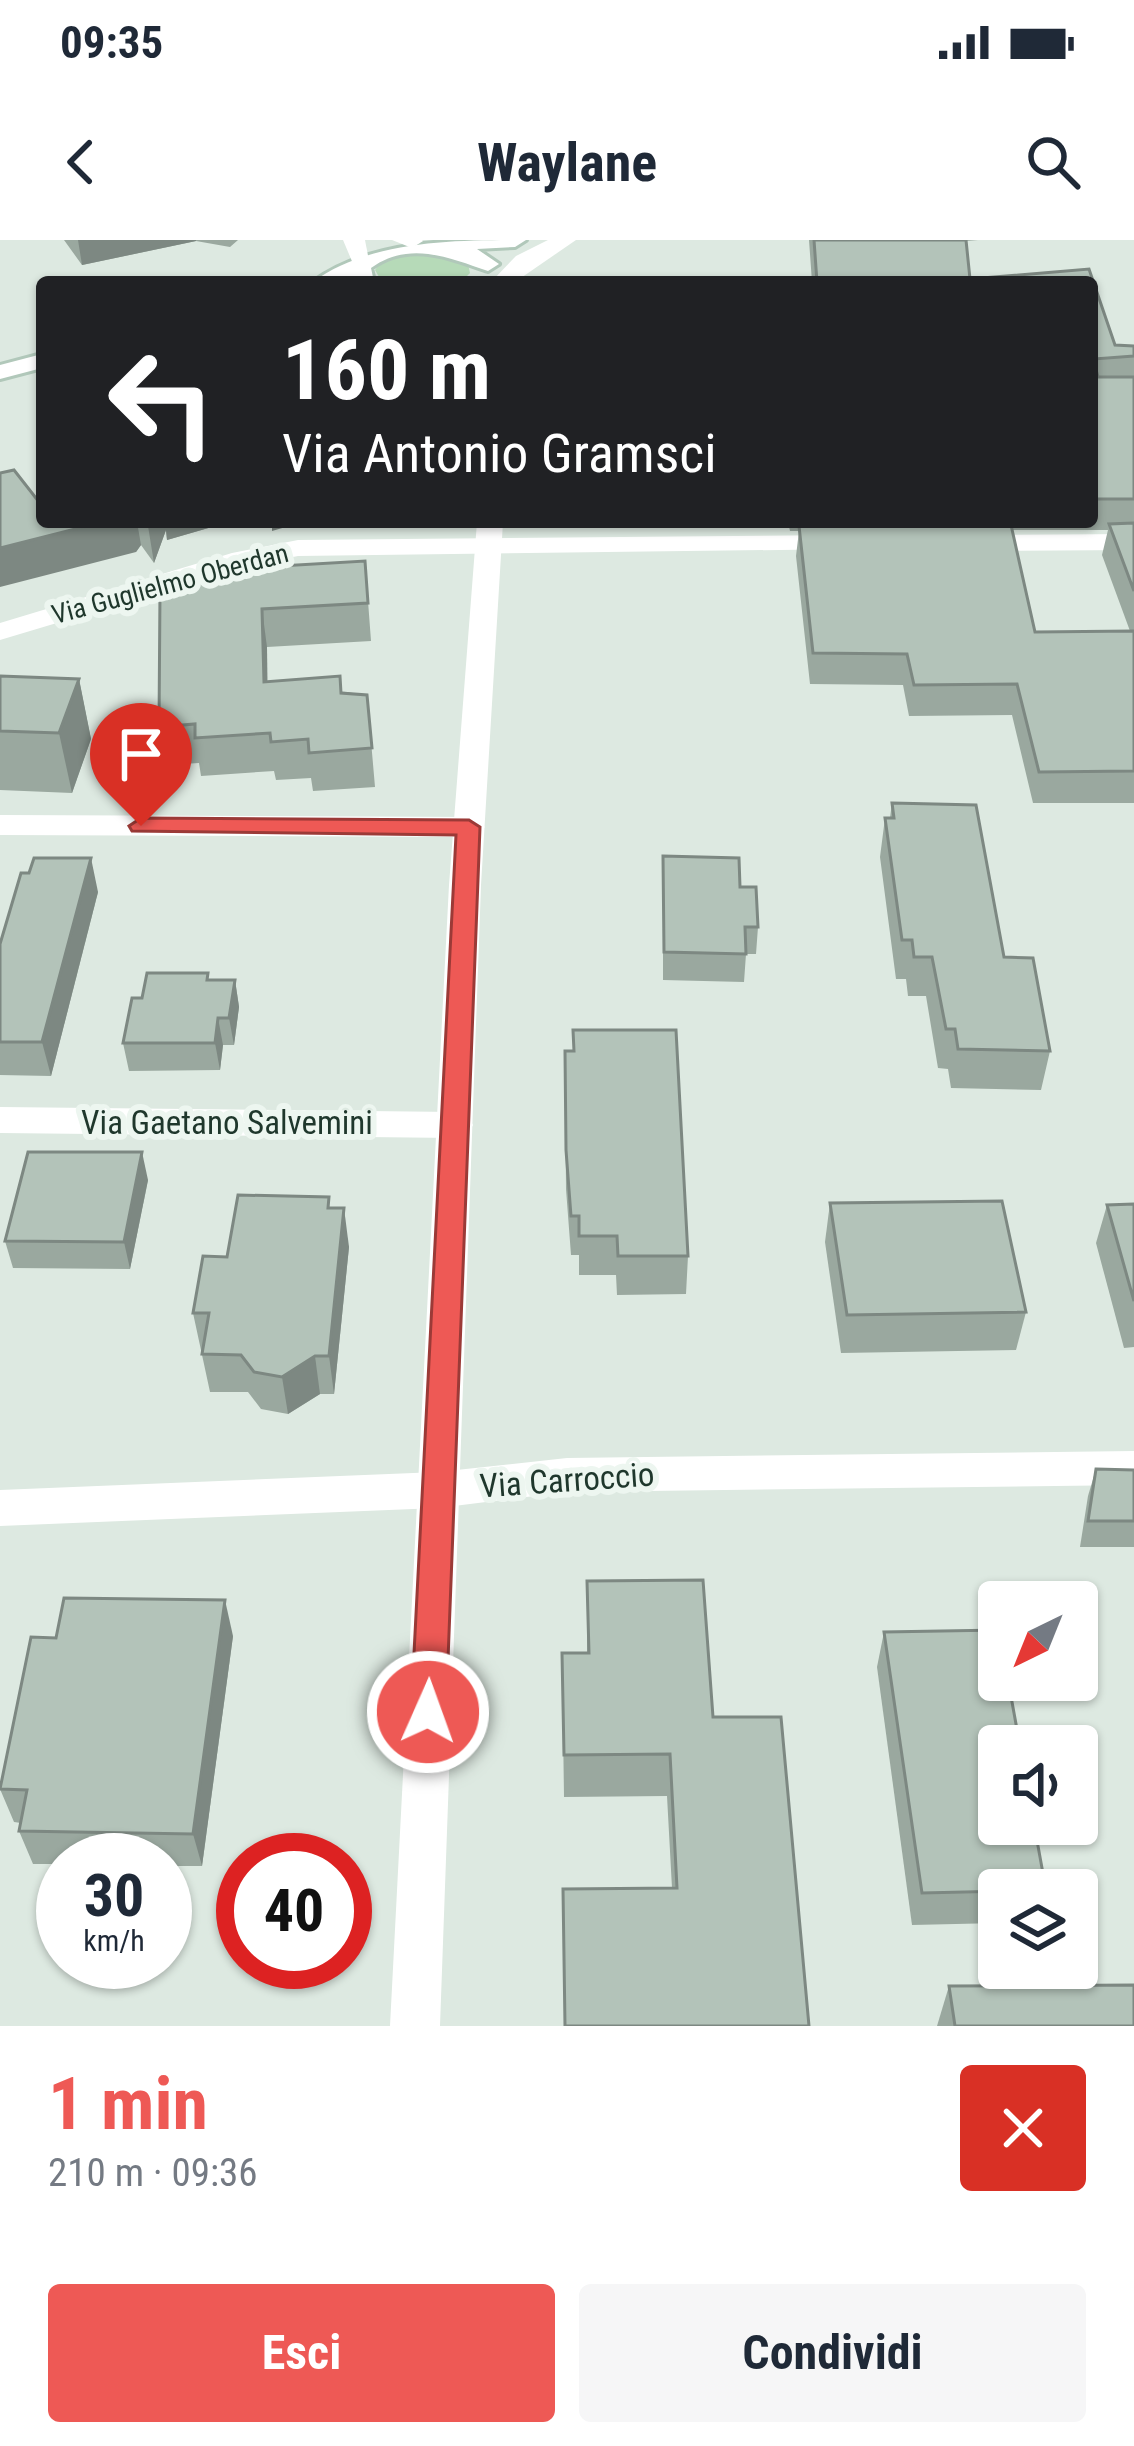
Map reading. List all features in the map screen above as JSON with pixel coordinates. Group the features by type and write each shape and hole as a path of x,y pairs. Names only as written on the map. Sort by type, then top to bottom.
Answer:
{"street":[{"path":"403,240 456,244 515,240"},
{"path":"491,276 538,240"},
{"path":"492,276 566,240"},
{"path":"359,262 381,248 412,241"},
{"path":"456,244 489,276"},
{"path":"0,372 36,363"},
{"path":"415,2026 469,827 489,534"},
{"name":"Via Guglielmo Oberdan","path":"0,632 270,553 331,545 489,534 861,543"},
{"path":"952,543 1134,542"},
{"path":"0,825 469,827"},
{"name":"Via Gaetano Salvemini","path":"0,1120 455,1125"},
{"name":"Via Carroccio","path":"0,1508 438,1490 567,1474 1134,1468"}],"green space":[{"path":"408,250 467,260 470,273 378,276 375,270 385,257"}],"building":[{"path":"814,240 966,240 970,276 817,276"},
{"path":"1089,269 1091,276 1006,276"},
{"path":"1098,295 1115,345 1134,346 1134,356 1098,359"},
{"path":"1098,377 1134,377 1134,499 1098,499"},
{"path":"14,470 36,498 36,528 79,528 0,548 0,473"},
{"path":"1134,523 1134,591 1109,524"},
{"path":"799,528 1012,528 1035,632 1134,631 1134,771 1039,772 1017,684 914,685 907,654 813,653"},
{"path":"365,561 368,603 262,609 264,682 340,676 341,693 367,695 372,748 309,753 308,739 271,742 270,733 195,738 195,724 159,727 160,591 227,579 227,569"},
{"path":"0,676 79,679 59,733 0,731"},
{"path":"892,803 976,805 1004,957 1033,958 1050,1051 958,1049 955,1029 946,1029 932,957 914,957 912,940 902,940 885,818 894,818"},
{"path":"663,856 739,858 740,887 756,887 758,927 745,927 746,954 664,952"},
{"path":"34,858 91,858 42,1042 0,1042 0,944 21,873 29,873"},
{"path":"147,973 208,973 207,980 235,980 229,1018 218,1018 215,1043 123,1043 132,998 142,998"},
{"path":"573,1030 676,1030 688,1256 618,1256 617,1236 579,1236 579,1216 571,1216 566,1150 565,1051 574,1051"},
{"path":"28,1152 142,1152 124,1242 5,1241"},
{"path":"238,1195 329,1197 328,1208 344,1208 329,1356 315,1356 282,1377 254,1372 241,1355 202,1354 209,1313 193,1313 203,1256 227,1257"},
{"path":"1002,1201 1026,1312 847,1315 830,1203"},
{"path":"1134,1204 1134,1301 1107,1205"},
{"path":"1096,1469 1134,1470 1134,1521 1088,1521"},
{"path":"703,1580 713,1717 781,1717 809,2026 565,2026 563,1889 677,1888 670,1754 564,1755 562,1653 589,1653 587,1581"},
{"path":"64,1598 225,1600 193,1834 19,1831 27,1790 0,1789 31,1637 56,1638"},
{"path":"978,1630 978,1701 1012,1701 1016,1725 978,1725 978,1845 1038,1845 1042,1869 978,1869 978,1892 922,1893 884,1632"},
{"path":"1098,1985 1134,1985 1134,2026 955,2026 949,1986 1098,1989"}],"route":[{"path":"141,826 469,827 428,1712"}]}
